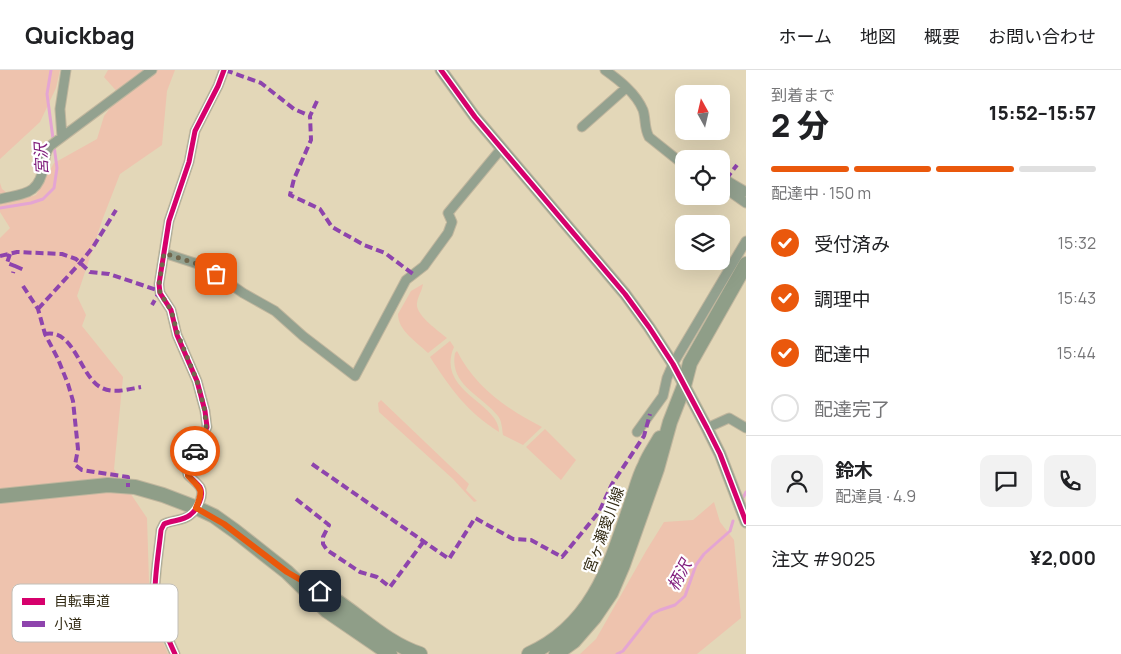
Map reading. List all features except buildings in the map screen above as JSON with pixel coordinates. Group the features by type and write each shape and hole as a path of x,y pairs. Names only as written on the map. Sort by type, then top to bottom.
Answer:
{"main road":[{"name":"宮ヶ瀬愛川線","path":"556,654 574,641 589,624 611,593 654,478 690,363 746,264"},
{"name":"宮ヶ瀬愛川線","path":"684,386 746,281"},
{"name":"宮ヶ瀬愛川線","path":"529,654 562,635 590,602 610,563 644,465 670,422"},
{"path":"0,496 108,485 135,487 164,495 214,516 287,572 326,611 390,654"},
{"path":"287,572 336,600 380,635 420,654"}],"street":[{"path":"62,137 60,109 66,70"},
{"path":"0,199 26,192 36,186 42,179 46,150 152,70"},
{"path":"156,584 161,530 164,524 190,515 196,508 200,498 201,490 188,476 187,470 206,427 205,411 197,381 178,335 171,310 160,293 159,284 169,221 189,162 196,131 224,70"},
{"path":"441,70 502,149 625,294 649,327 673,364 720,454 746,522"},
{"path":"605,70 621,82 643,111 646,132 649,137 675,158"},
{"path":"585,121 626,88"},
{"path":"164,253 204,266 243,293 275,311 355,376 406,280 424,266 448,233 452,222 448,213 502,149"},
{"path":"730,183 746,192"},
{"path":"730,191 746,204"},
{"path":"637,432 663,396 667,378 673,364 746,241"},
{"path":"707,428 728,418 746,428"},
{"path":"169,642 175,654"}],"shaded area":[{"path":"0,70 60,70 56,88 40,122 0,159"},
{"path":"108,70 175,70 167,91 162,145 120,174 77,296 86,315 82,326 123,377 114,469 147,518 149,584 12,584 12,642 163,642 168,654 0,654 0,238 10,228 0,212 0,183 2,189 17,201 36,195 54,163 97,139 104,116 120,95 104,77"},
{"path":"423,284 417,308 428,322 447,338 428,353 401,326 398,314 411,291"},
{"path":"450,341 454,347 451,362 453,375 460,386 490,413 497,422 499,432 477,416 460,399 430,357"},
{"path":"457,351 473,376 493,396 516,413 542,427 523,445 503,435 498,416 461,381 454,364"},
{"path":"381,400 469,484 466,490 477,501 474,502 453,479 379,412 378,403"},
{"path":"545,429 576,460 561,480 526,447"},
{"path":"714,502 720,522 734,540 741,618 697,654 580,654 596,639 664,522 693,520"}],"waterway":[{"name":"宮沢","path":"0,208 43,199 54,188 57,168 47,94 51,70"},
{"name":"柄沢","path":"742,500 746,492"},
{"name":"柄沢","path":"617,654 623,651 652,614 675,605 685,596 696,565 704,554 730,531 733,521"}],"marked path":[{"path":"225,70 261,83 294,109 310,116"},
{"path":"317,101 310,116 311,140 294,179 290,195 320,209 332,227 364,245 385,253 413,274"},
{"path":"730,174 737,165"},
{"path":"38,309 93,247 116,210"},
{"path":"0,256 17,252 62,254 76,259 90,272 109,274 160,291 152,305"},
{"path":"10,254 7,263 15,266 13,273"},
{"path":"15,266 24,270"},
{"path":"23,286 38,309 45,334 58,359 73,401 78,449 75,465 82,470 128,477 128,487"},
{"path":"45,334 55,334 63,338 94,383 102,388 116,391 141,387"},
{"path":"312,464 449,559 475,518 513,539 531,540 562,557 599,512 612,484 644,436 650,414"},
{"path":"296,499 329,525 323,537 323,544 327,550 360,572 377,577 390,587 424,541"}],"cycle path":[{"path":"156,584 161,530 164,524 190,515 200,502 202,494 200,487 188,475 187,470 207,427 197,381 177,335 171,310 160,293 159,284 169,221 189,162 195,131 224,70"},
{"path":"441,70 475,117 625,294 649,327 673,364 720,454 746,522"},
{"path":"170,642 175,654"}],"way so far":[{"path":"195,451 206,427 205,411 197,381 178,335 171,310 160,293 159,284 164,253 204,266 216,274"}],"route":[{"path":"195,451 187,470 188,476 201,490 196,508 214,516 287,572 320,591"}]}
